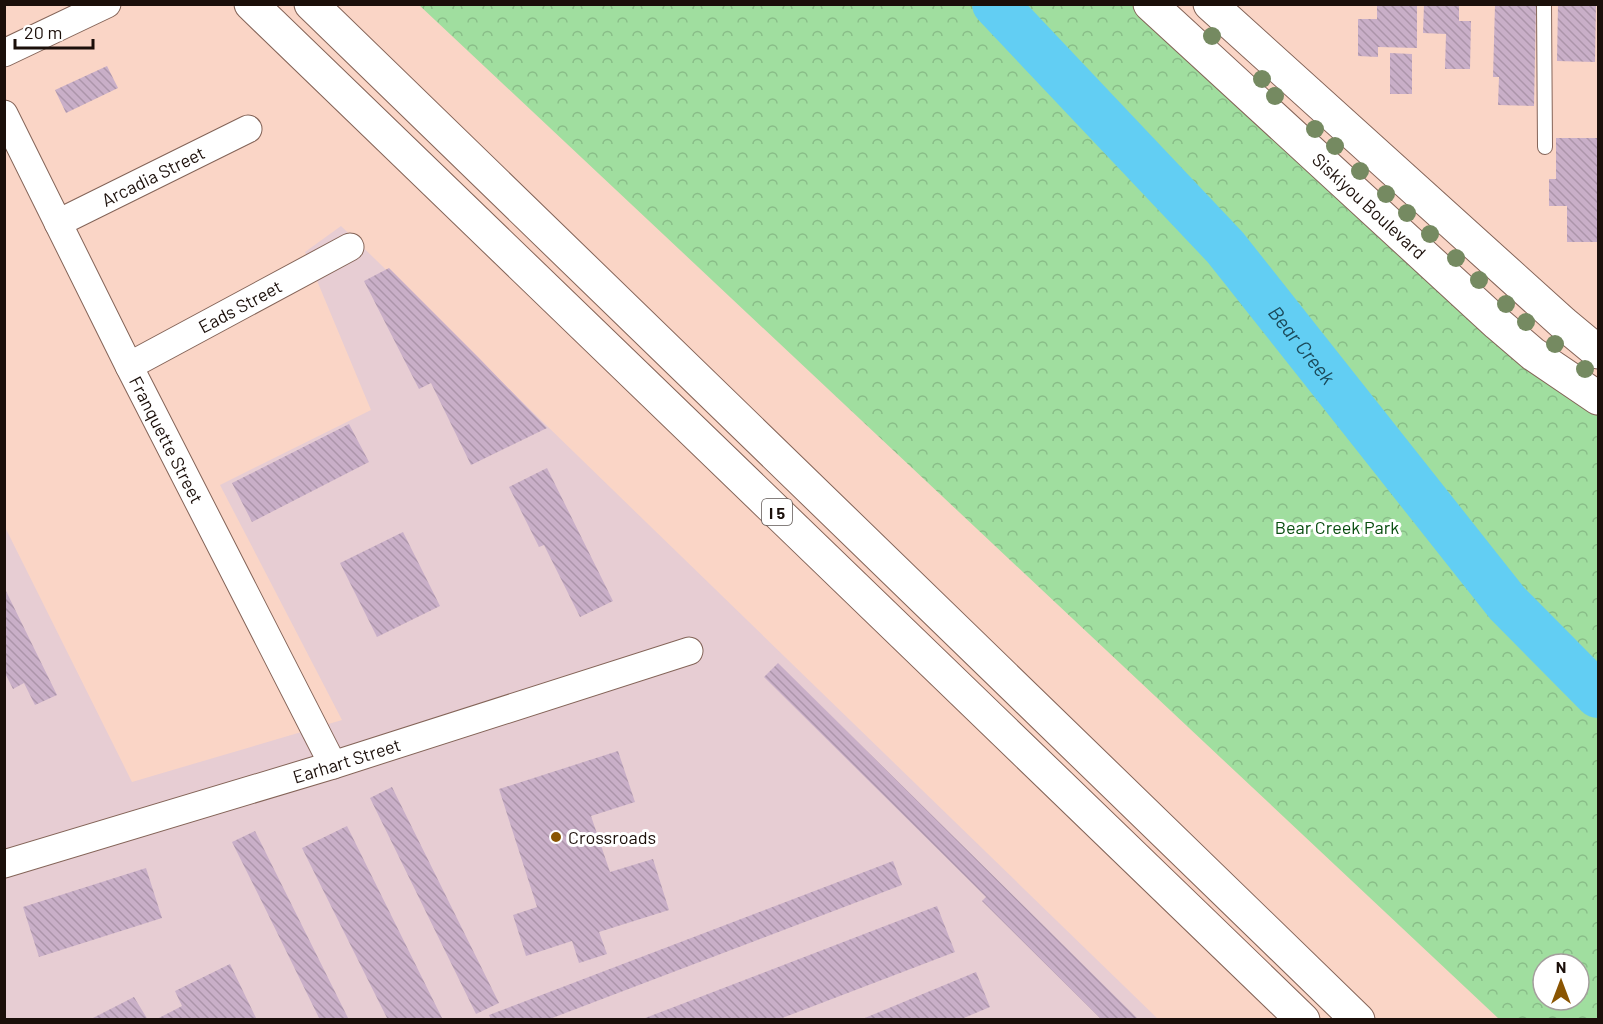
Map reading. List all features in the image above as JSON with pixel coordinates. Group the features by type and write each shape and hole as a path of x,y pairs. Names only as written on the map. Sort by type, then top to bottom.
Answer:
{"main road":[{"name":"I 5","path":"251,4 1303,1020"},
{"name":"I 5","path":"311,4 1358,1020"},
{"name":"Siskiyou Boulevard","path":"1150,4 1498,324 1533,354 1599,398"},
{"path":"1210,4 1563,324 1599,352"}],"street":[{"path":"4,53 107,4"},
{"name":"Franquette Street","path":"4,114 129,366 333,765"},
{"name":"Arcadia Street","path":"58,223 248,129"},
{"name":"Eads Street","path":"129,366 350,247"},
{"name":"Earhart Street","path":"4,864 333,765 689,651"}],"lane":[{"path":"1544,4 1545,147"}],"shaded area":[{"path":"341,226 1158,1019 5,1019 4,525 132,782 342,720 220,485 371,410 305,252"}],"green space":[{"name":"Bear Creek Park","path":"419,5 1136,5 1598,409 1598,1019 1499,1019"}],"building":[{"path":"1377,4 1417,4 1417,48 1378,47 1378,57 1358,56 1358,19 1377,19"},
{"path":"1424,4 1459,4 1459,21 1471,21 1470,69 1445,69 1446,34 1423,33"},
{"path":"1558,4 1596,4 1595,62 1557,61"},
{"path":"1495,5 1536,5 1534,106 1498,105 1499,77 1493,77"},
{"path":"1390,53 1412,54 1412,94 1390,94"},
{"path":"107,66 118,88 66,113 55,90"},
{"path":"1556,138 1598,138 1597,242 1567,242 1567,206 1549,206 1549,179 1556,179"},
{"path":"389,268 547,428 471,465 431,383 419,389 364,281"},
{"path":"349,424 369,462 252,522 232,483"},
{"path":"547,468 613,601 580,617 544,545 539,547 509,487"},
{"path":"403,532 440,606 377,637 340,563"},
{"path":"4,587 57,695 35,705 24,683 13,689 4,671"},
{"path":"778,663 1139,1020 1102,1020 982,901 986,897 764,677"},
{"name":"Crossroads","path":"618,751 635,802 591,816 610,872 653,859 669,910 599,932 607,954 579,963 572,941 526,956 513,915 537,907 499,789"},
{"path":"392,787 499,1003 476,1014 370,798"},
{"path":"347,826 443,1020 388,1020 302,848"},
{"path":"255,831 349,1020 320,1020 232,842"},
{"path":"893,861 902,885 547,1020 491,1020 489,1015"},
{"path":"146,868 162,918 39,957 23,907"},
{"path":"937,906 955,952 777,1020 640,1020"},
{"path":"230,964 257,1020 155,1020 182,1006 175,991"},
{"path":"976,972 990,1007 959,1020 860,1020"},
{"path":"134,997 148,1020 89,1020"}],"waterway":[{"name":"Bear Creek","path":"995,4 1225,247 1507,603 1598,695"}],"place":[{"name":"Crossroads","path":"556,837"}]}
